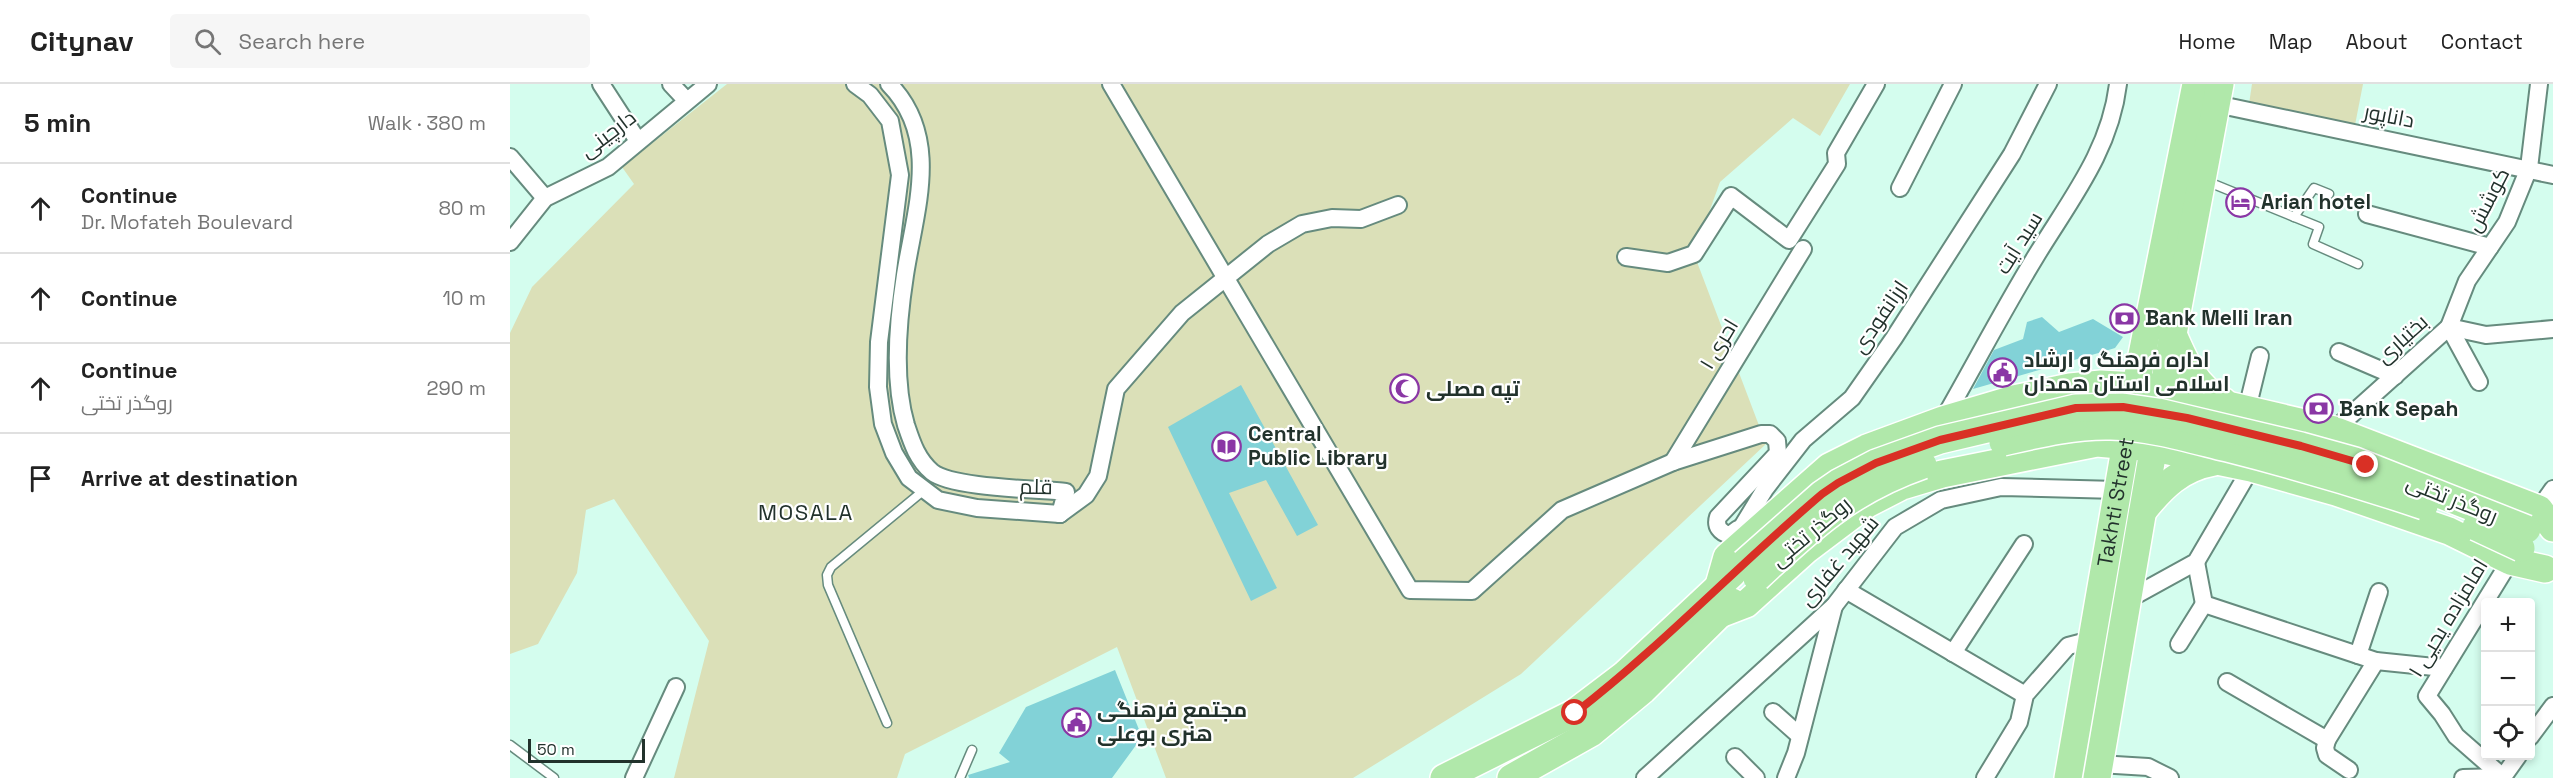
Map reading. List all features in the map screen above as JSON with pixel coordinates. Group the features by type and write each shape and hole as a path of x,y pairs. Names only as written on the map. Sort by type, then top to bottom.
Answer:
{"main road":[{"name":"Takhti Street","path":"2068,778 2125,444 2196,84"},
{"name":"Takhti Street","path":"2098,771 2173,334 2218,94"},
{"path":"2070,387 2119,364 2133,351 2147,325"},
{"path":"2173,334 2183,358 2198,381 2218,399 2240,407"},
{"path":"2097,443 2110,431 2116,418 2113,399 2100,384"},
{"path":"1444,778 1575,713 1624,675 1719,585 1743,566 1829,467 1867,448 1943,420 2014,399 2070,387 2100,384 2136,385 2164,389"},
{"path":"2180,454 2173,445 2168,424 2171,413 2179,403 2189,396 2240,407 2334,430 2553,536"},
{"name":"روگذر تختی","path":"1743,566 1822,494 1876,463 1940,440 2076,408 2123,407 2157,412 2301,446 2355,461 2534,527"},
{"path":"1720,614 1746,604 1806,550 1867,504 1902,486 1942,474 2097,443 2154,448 2251,468 2336,492 2449,531 2534,527"},
{"path":"2036,454 2099,455 2113,467 2118,486"},
{"path":"2143,511 2157,493 2183,471 2216,462"},
{"path":"2534,527 2549,571"},
{"path":"1511,778 1591,733 1643,690 1720,614 1743,566"}],"street":[{"path":"601,84 638,141"},
{"path":"671,84 686,100"},
{"name":"دارچینی","path":"510,242 545,198 608,167 708,84"},
{"name":"قلم","path":"855,84 870,95 890,121 900,175 879,342 878,387 883,424 894,453 909,478 923,491 938,500 977,508 1060,514 1066,492 954,483 933,472 914,451 902,411 898,373 904,278 923,174 918,133 900,95 889,84"},
{"path":"1111,84 1410,590 1472,591 1562,510 1673,462 1761,434 1775,437 1779,445 1778,453 1718,517 1717,527 1720,531 1730,534 1738,530"},
{"name":"احری ۱","path":"1673,462 1796,244 1837,164 1836,153 1876,84"},
{"path":"1900,188 1953,84"},
{"name":"ارزانفودی","path":"1743,566 1738,530 1803,440 1852,398 1965,232 2012,154 2048,84"},
{"name":"سید آیت","path":"1943,420 2036,255 2083,184 2115,111 2118,84"},
{"name":"کوشش","path":"2449,327 2467,281 2507,222 2529,168 2539,84"},
{"name":"داناپور","path":"2218,94 2553,174"},
{"path":"510,157 545,198"},
{"path":"1626,257 1668,263 1694,254 1731,196 1796,244"},
{"path":"1060,514 1086,495 1098,477 1116,389 1182,313 1225,276 1268,244 1302,224 1332,218 1361,219 1398,205"},
{"path":"2367,214 2490,247"},
{"path":"2449,327 2479,382"},
{"name":"بختیاری","path":"2334,430 2449,327 2486,334 2553,330"},
{"path":"2339,352 2395,376"},
{"path":"2240,407 2260,356"},
{"path":"2127,600 2196,562 2251,468"},
{"name":"شهید غفاری","path":"1653,776 1834,606 1895,527 1941,500 2001,487 2118,486"},
{"name":"امامزاده یحیی ۱","path":"2503,777 2456,736 2427,696 2534,527"},
{"path":"1953,653 2024,544"},
{"path":"2179,644 2204,604 2196,562"},
{"path":"1846,590 2025,695"},
{"path":"2358,655 2379,592"},
{"path":"2204,604 2376,661 2444,668"},
{"path":"1786,778 1800,736 1834,606"},
{"path":"1985,778 2019,723 2025,695 2068,646 2091,640"},
{"path":"2349,770 2327,755 2327,740 2376,661"},
{"path":"2228,682 2327,740"},
{"path":"634,778 676,687"},
{"path":"2535,730 2553,706"},
{"path":"1773,712 1800,736"},
{"path":"1735,757 1756,778"},
{"path":"2463,778 2503,777 2515,760"},
{"path":"2098,771 2148,767 2170,778"}],"lane":[{"path":"2202,179 2319,227 2313,244 2358,264"},
{"path":"2294,217 2314,188 2329,194"},
{"path":"887,723 828,585 827,575 831,567 923,491"},
{"path":"510,746 554,778"},
{"path":"960,778 972,750"}],"green space":[{"path":"727,84 1850,84 1820,136 1793,118 1720,182 1694,254 1766,444 1521,674 1353,778 1166,778 1117,647 905,754 897,778 674,778 709,641 614,499 586,510 577,573 538,644 510,654 510,333 532,287 634,184 622,167"},
{"path":"2252,84 2363,84 2355,125 2249,104"}],"building":[{"name":"اداره فرهنگ و ارشاد اسلامی استان همدان","path":"2042,317 2059,332 2093,319 2123,337 2115,348 1973,389 1994,350 2023,339 2027,322"},
{"path":"1241,385 1318,525 1297,536 1266,480 1229,493 1277,588 1251,601 1168,427"},
{"name":"مجتمع فرهنگی هنری بوعلی","path":"1115,670 1142,737 1112,778 969,778 968,775 1010,762 999,753 1026,707"}],"place":[{"name":"Arian hotel","path":"2240,202"},
{"name":"Bank Melli Iran","path":"2124,318"},
{"name":"اداره فرهنگ و ارشاد اسلامی استان همدان","path":"2003,372"},
{"name":"تپه مصلی","path":"1405,389"},
{"name":"Bank Sepah","path":"2318,409"},
{"name":"Central Public Library","path":"1227,446"},
{"name":"مجتمع فرهنگی هنری بوعلی","path":"1076,722"}],"district":[{"name":"MOSALA","path":"806,512"}],"route":[{"path":"1575,713 1624,675 1719,585 1822,494 1876,463 1940,440 2061,410 2104,406 2123,407 2214,424 2366,465"}]}
